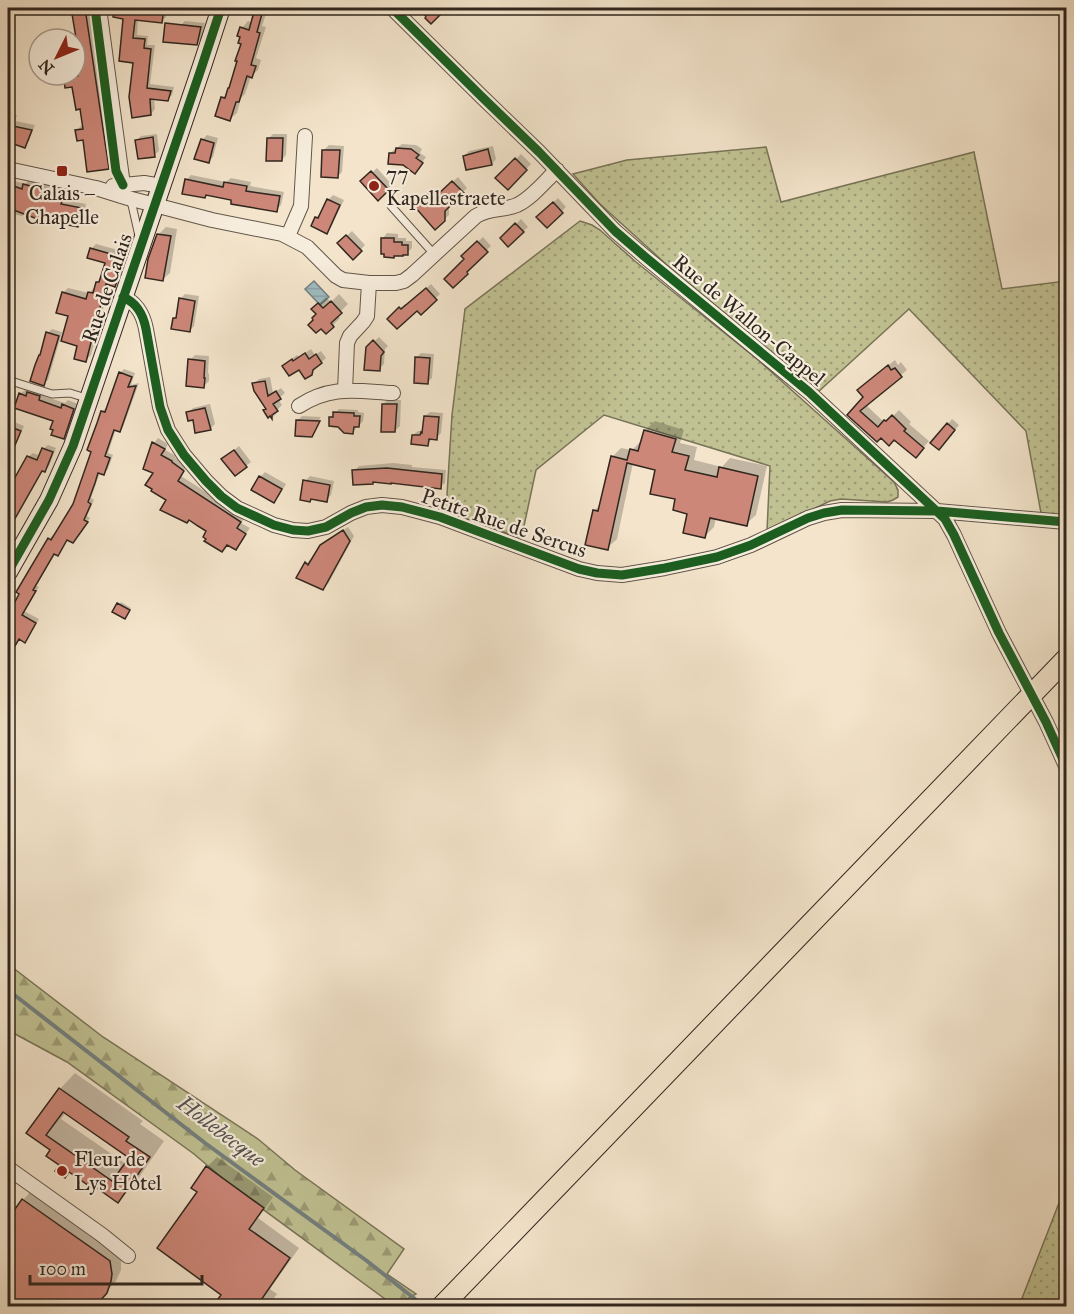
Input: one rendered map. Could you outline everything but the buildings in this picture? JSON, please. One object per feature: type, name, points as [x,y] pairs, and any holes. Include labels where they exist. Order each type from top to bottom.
[{"type":"main road","points":[[442,1306],[1066,659]]},
{"type":"street","points":[[99,8],[124,193]]},
{"type":"street","name":"Rue de Calais","points":[[8,572],[55,489],[73,446],[221,8]]},
{"type":"street","name":"Rue de Wallon-Cappel","points":[[392,8],[630,244],[809,392],[937,511],[952,529],[986,607],[1032,696],[1061,738],[1066,766]]},
{"type":"street","points":[[288,236],[301,206],[305,136]]},
{"type":"street","points":[[8,169],[124,193],[154,205],[212,220],[275,232],[288,236],[307,247],[339,278],[396,283],[412,275],[476,216],[519,204],[557,170]]},
{"type":"street","points":[[124,193],[144,183],[161,186]]},
{"type":"street","points":[[345,391],[347,343],[365,319],[369,282]]},
{"type":"street","name":"Petite Rue de Sercus","points":[[123,297],[133,302],[143,317],[162,416],[177,446],[206,481],[230,503],[256,518],[284,528],[315,531],[366,507],[382,505],[402,507],[440,517],[579,569],[622,575],[735,552],[799,521],[824,513],[852,509],[937,511],[1066,522]]},
{"type":"street","points":[[299,406],[320,395],[345,391],[393,393]]},
{"type":"street","points":[[8,1168],[128,1256]]},
{"type":"lane","points":[[124,193],[132,205],[141,245]]},
{"type":"lane","points":[[391,206],[434,254]]},
{"type":"lane","points":[[8,380],[48,394],[70,393],[90,399]]},
{"type":"green space","points":[[766,147],[781,202],[974,152],[1002,289],[1066,281],[1066,516],[1041,513],[1026,431],[909,309],[818,392],[667,265],[600,204],[573,174],[627,160]]},
{"type":"green space","points":[[580,221],[600,230],[636,262],[757,359],[894,482],[898,490],[898,497],[887,502],[841,499],[830,501],[767,531],[770,466],[604,415],[536,470],[521,540],[493,527],[444,512],[452,415],[465,309]]},
{"type":"green space","points":[[8,964],[103,1037],[258,1139],[295,1170],[404,1249],[387,1274],[416,1294],[399,1306],[393,1306],[234,1188],[194,1154],[67,1062],[8,1028]]},
{"type":"green space","points":[[1066,1185],[1066,1306],[1019,1306]]},
{"type":"water","points":[[314,281],[329,297],[320,305],[305,289]]},
{"type":"waterway","name":"Hollebecque","points":[[8,990],[205,1143],[367,1261],[415,1299]]},
{"type":"cycle path","points":[[95,8],[116,171],[123,185]]},
{"type":"cycle path","points":[[8,572],[49,500],[73,446],[221,8]]},
{"type":"cycle path","points":[[392,8],[539,152],[615,231],[809,392],[945,519],[1066,766]]},
{"type":"cycle path","points":[[123,297],[136,306],[143,319],[160,407],[168,430],[184,455],[206,481],[237,508],[274,525],[293,530],[308,531],[326,527],[366,507],[382,505],[402,507],[440,517],[579,569],[622,575],[717,557],[751,545],[808,518],[842,510],[937,511],[1066,522]]},
{"type":"place","name":"Calais – Chapelle","points":[[62,171]]},
{"type":"place","name":"77 Kapellestraete","points":[[374,186]]},
{"type":"place","name":"Fleur de Lys Hôtel","points":[[62,1171]]}]
